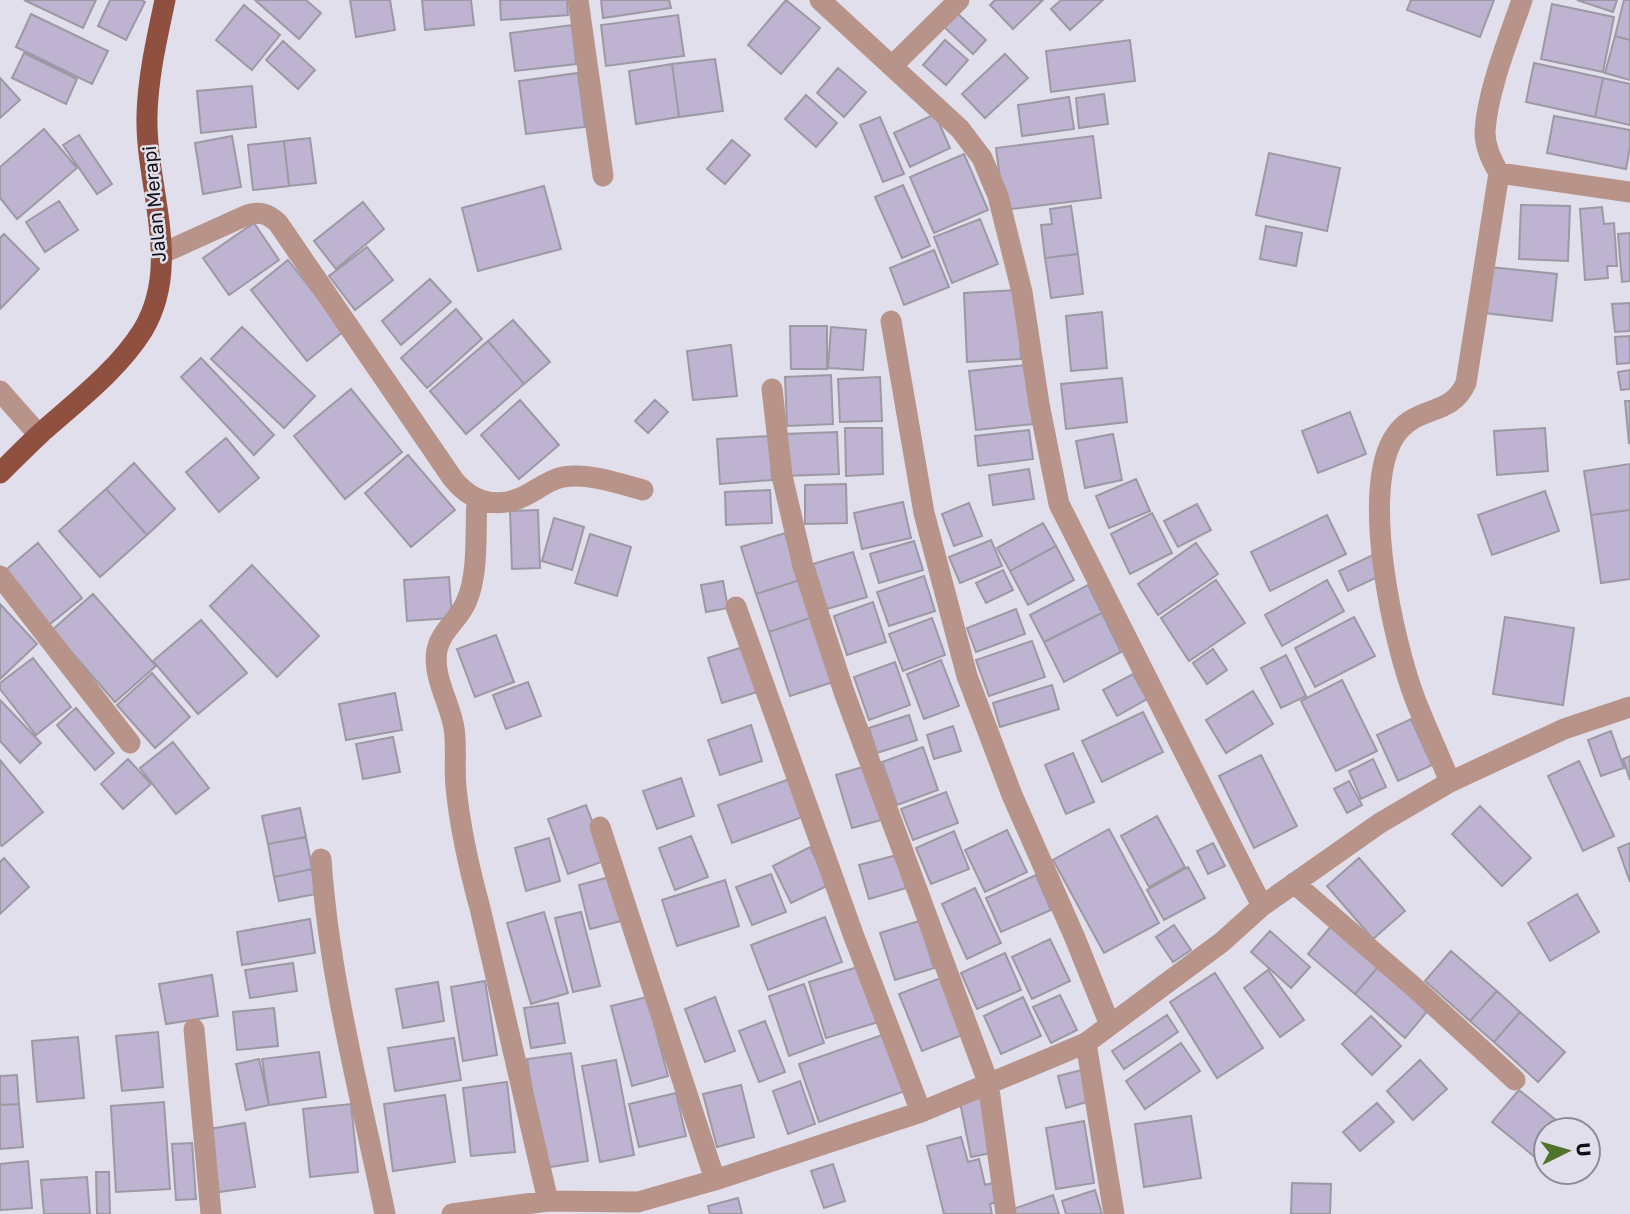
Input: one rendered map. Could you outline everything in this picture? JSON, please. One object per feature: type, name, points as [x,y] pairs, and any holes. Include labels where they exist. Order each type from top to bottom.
[{"type":"main road","name":"Jalan Merapi","points":[[0,473],[89,391],[123,355],[143,329],[158,293],[163,253],[152,182],[147,117],[153,54],[166,0]]},
{"type":"street","points":[[578,0],[603,176]]},
{"type":"street","points":[[820,0],[960,129],[982,158],[998,196],[1022,292],[1039,404],[1059,504],[1262,906]]},
{"type":"street","points":[[893,65],[959,0]]},
{"type":"street","points":[[1450,782],[1414,697],[1396,633],[1379,515],[1381,482],[1384,460],[1402,426],[1419,414],[1452,403],[1466,383],[1499,173],[1489,155],[1485,132],[1492,93],[1522,0]]},
{"type":"street","points":[[1499,173],[1630,192]]},
{"type":"street","points":[[163,253],[247,215],[270,215],[453,479],[463,492],[477,499],[507,501],[520,498],[553,480],[580,476],[596,477],[643,490]]},
{"type":"street","points":[[891,321],[924,513],[967,676],[1012,795],[1110,1025]]},
{"type":"street","points":[[772,389],[782,476],[803,566],[844,692],[988,1082],[1006,1214]]},
{"type":"street","points":[[0,391],[39,435]]},
{"type":"street","points":[[477,499],[474,557],[467,600],[458,617],[441,637],[436,662],[453,727],[456,784],[467,863],[480,908],[548,1201]]},
{"type":"street","points":[[0,576],[130,743]]},
{"type":"street","points":[[736,607],[920,1112]]},
{"type":"street","points":[[452,1214],[496,1212],[548,1201],[640,1208],[715,1180],[920,1112],[1086,1043],[1222,942],[1262,906],[1380,823],[1450,782],[1564,729],[1630,707]]},
{"type":"street","points":[[600,827],[715,1180]]},
{"type":"street","points":[[321,859],[324,906],[333,965],[386,1214]]},
{"type":"street","points":[[1294,883],[1415,988],[1515,1080]]},
{"type":"street","points":[[194,1030],[211,1214]]},
{"type":"street","points":[[1086,1043],[1114,1214]]},
{"type":"building","points":[[24,0],[96,0],[83,28]]},
{"type":"building","points":[[110,0],[145,2],[126,40],[98,26]]},
{"type":"building","points":[[255,0],[306,0],[321,13],[299,39]]},
{"type":"building","points":[[350,0],[390,0],[395,30],[356,37]]},
{"type":"building","points":[[422,0],[471,0],[474,25],[425,30]]},
{"type":"building","points":[[500,0],[567,0],[568,15],[501,20]]},
{"type":"building","points":[[601,0],[669,0],[671,8],[603,18]]},
{"type":"building","points":[[786,0],[820,28],[781,74],[748,45]]},
{"type":"building","points":[[995,0],[1043,0],[1013,29],[990,5]]},
{"type":"building","points":[[1061,0],[1103,0],[1070,30],[1051,9]]},
{"type":"building","points":[[1411,0],[1494,0],[1480,37],[1407,10]]},
{"type":"building","points":[[1577,0],[1617,0],[1613,12]]},
{"type":"building","points":[[1624,0],[1630,0],[1630,40],[1615,36]]},
{"type":"building","points":[[1552,4],[1614,17],[1603,72],[1541,59]]},
{"type":"building","points":[[244,5],[280,35],[252,70],[216,40]]},
{"type":"building","points":[[955,11],[986,40],[973,54],[942,25]]},
{"type":"building","points":[[31,14],[108,51],[92,84],[16,47]]},
{"type":"building","points":[[678,15],[684,56],[606,66],[601,25]]},
{"type":"building","points":[[572,25],[576,64],[515,71],[510,33]]},
{"type":"building","points":[[1615,36],[1630,40],[1630,80],[1605,73]]},
{"type":"building","points":[[945,40],[968,60],[946,85],[923,65]]},
{"type":"building","points":[[1130,40],[1135,81],[1051,92],[1046,51]]},
{"type":"building","points":[[283,41],[315,70],[298,89],[266,60]]},
{"type":"building","points":[[24,53],[77,79],[66,104],[12,78]]},
{"type":"building","points":[[1005,54],[1028,78],[985,118],[962,94]]},
{"type":"building","points":[[715,59],[723,111],[679,117],[672,64]]},
{"type":"building","points":[[1534,63],[1603,78],[1595,117],[1526,102]]},
{"type":"building","points":[[672,64],[679,117],[636,124],[629,71]]},
{"type":"building","points":[[838,68],[866,92],[844,117],[817,93]]},
{"type":"building","points":[[578,73],[585,127],[526,134],[519,81]]},
{"type":"building","points":[[0,78],[20,100],[0,118]]},
{"type":"building","points":[[1603,78],[1630,84],[1630,125],[1595,117]]},
{"type":"building","points":[[252,86],[256,127],[201,133],[197,91]]},
{"type":"building","points":[[1104,94],[1108,124],[1079,128],[1076,98]]},
{"type":"building","points":[[806,95],[837,123],[816,147],[785,119]]},
{"type":"building","points":[[1069,97],[1074,129],[1022,136],[1018,105]]},
{"type":"building","points":[[935,114],[950,148],[910,167],[894,133]]},
{"type":"building","points":[[1554,116],[1630,130],[1626,169],[1547,153]]},
{"type":"building","points":[[880,117],[904,174],[883,182],[860,125]]},
{"type":"building","points":[[44,129],[77,168],[17,219],[0,198],[0,167]]},
{"type":"building","points":[[79,135],[112,184],[97,194],[63,145]]},
{"type":"building","points":[[232,136],[241,187],[203,194],[195,143]]},
{"type":"building","points":[[1093,136],[1101,198],[1004,210],[996,148]]},
{"type":"building","points":[[310,138],[316,183],[289,186],[284,141]]},
{"type":"building","points":[[732,140],[750,155],[725,184],[707,169]]},
{"type":"building","points":[[284,141],[289,186],[253,190],[248,145]]},
{"type":"building","points":[[1269,153],[1340,168],[1327,231],[1256,215]]},
{"type":"building","points":[[964,154],[988,210],[934,233],[910,177]]},
{"type":"building","points":[[903,185],[930,246],[902,258],[875,197]]},
{"type":"building","points":[[544,186],[561,249],[478,271],[462,208]]},
{"type":"building","points":[[59,201],[78,230],[45,252],[26,222]]},
{"type":"building","points":[[363,202],[384,229],[336,269],[314,241]]},
{"type":"building","points":[[1521,205],[1570,206],[1568,261],[1519,259]]},
{"type":"building","points":[[1071,206],[1078,254],[1045,258],[1041,225],[1052,224],[1050,209]]},
{"type":"building","points":[[1602,207],[1604,224],[1614,223],[1617,266],[1607,266],[1608,278],[1585,280],[1580,209]]},
{"type":"building","points":[[980,219],[998,264],[952,283],[934,237]]},
{"type":"building","points":[[254,223],[279,260],[229,295],[203,258]]},
{"type":"building","points":[[1266,226],[1302,233],[1296,266],[1260,259]]},
{"type":"building","points":[[1630,233],[1630,281],[1622,282],[1618,234]]},
{"type":"building","points":[[4,234],[39,269],[0,309],[0,238]]},
{"type":"building","points":[[367,247],[393,280],[355,310],[329,276]]},
{"type":"building","points":[[934,250],[949,287],[904,305],[890,268]]},
{"type":"building","points":[[1078,254],[1083,294],[1051,298],[1045,258]]},
{"type":"building","points":[[288,260],[344,331],[307,361],[251,290]]},
{"type":"building","points":[[1490,267],[1557,274],[1552,321],[1485,313]]},
{"type":"building","points":[[430,279],[451,302],[401,345],[382,321]]},
{"type":"building","points":[[1017,290],[1021,359],[967,362],[964,293]]},
{"type":"building","points":[[1630,303],[1630,331],[1615,332],[1612,304]]},
{"type":"building","points":[[456,309],[482,339],[427,388],[401,358]]},
{"type":"building","points":[[1102,312],[1107,368],[1071,371],[1066,316]]},
{"type":"building","points":[[513,320],[550,362],[524,384],[488,341]]},
{"type":"building","points":[[790,326],[827,326],[827,369],[791,369]]},
{"type":"building","points":[[242,327],[315,396],[284,428],[211,359]]},
{"type":"building","points":[[831,327],[866,330],[863,370],[828,368]]},
{"type":"building","points":[[1630,336],[1630,363],[1617,364],[1615,337]]},
{"type":"building","points":[[488,341],[524,384],[466,434],[430,391]]},
{"type":"building","points":[[731,345],[737,396],[693,400],[687,351]]},
{"type":"building","points":[[201,358],[274,435],[254,455],[181,377]]},
{"type":"building","points":[[1026,365],[1033,424],[976,430],[969,371]]},
{"type":"building","points":[[1630,370],[1630,389],[1621,390],[1618,372]]},
{"type":"building","points":[[831,375],[833,424],[787,426],[785,377]]},
{"type":"building","points":[[880,377],[882,421],[840,422],[838,379]]},
{"type":"building","points":[[1122,378],[1127,422],[1066,429],[1061,384]]},
{"type":"building","points":[[351,389],[402,452],[345,499],[294,436]]},
{"type":"building","points":[[520,400],[559,445],[519,479],[481,435]]},
{"type":"building","points":[[655,400],[668,412],[648,433],[635,421]]},
{"type":"building","points":[[1625,401],[1630,401],[1629,443]]},
{"type":"building","points":[[1350,412],[1366,454],[1318,473],[1302,431]]},
{"type":"building","points":[[845,428],[882,428],[883,474],[846,476]]},
{"type":"building","points":[[1545,428],[1548,471],[1497,475],[1494,431]]},
{"type":"building","points":[[1029,430],[1033,459],[978,466],[975,436]]},
{"type":"building","points":[[837,432],[839,474],[784,476],[783,434]]},
{"type":"building","points":[[1113,434],[1122,480],[1085,488],[1076,441]]},
{"type":"building","points":[[770,436],[772,480],[720,484],[717,439]]},
{"type":"building","points":[[226,438],[259,478],[219,512],[186,472]]},
{"type":"building","points":[[408,455],[455,510],[411,547],[365,493]]},
{"type":"building","points":[[134,463],[175,509],[147,535],[106,489]]},
{"type":"building","points":[[1630,464],[1630,510],[1591,515],[1584,471]]},
{"type":"building","points":[[1029,469],[1034,499],[993,505],[989,475]]},
{"type":"building","points":[[1136,479],[1150,511],[1109,528],[1096,496]]},
{"type":"building","points":[[846,484],[847,523],[805,524],[805,485]]},
{"type":"building","points":[[106,489],[147,535],[100,577],[59,531]]},
{"type":"building","points":[[770,490],[772,523],[726,525],[725,492]]},
{"type":"building","points":[[1545,491],[1559,531],[1492,555],[1478,515]]},
{"type":"building","points":[[903,502],[911,538],[862,549],[854,513]]},
{"type":"building","points":[[969,503],[982,536],[954,546],[942,514]]},
{"type":"building","points":[[1197,504],[1211,530],[1178,547],[1164,521]]},
{"type":"building","points":[[538,510],[540,568],[512,569],[510,511]]},
{"type":"building","points":[[1630,510],[1630,579],[1601,583],[1591,515]]},
{"type":"building","points":[[1152,513],[1172,553],[1130,574],[1111,534]]},
{"type":"building","points":[[1327,515],[1346,554],[1270,591],[1251,552]]},
{"type":"building","points":[[554,518],[584,527],[572,570],[542,561]]},
{"type":"building","points":[[1043,523],[1056,546],[1010,571],[997,548]]},
{"type":"building","points":[[785,533],[800,580],[756,594],[741,547]]},
{"type":"building","points":[[590,534],[631,547],[617,596],[575,583]]},
{"type":"building","points":[[991,540],[1002,566],[960,583],[949,557]]},
{"type":"building","points":[[914,541],[923,570],[879,583],[870,554]]},
{"type":"building","points":[[38,543],[82,598],[45,628],[1,574]]},
{"type":"building","points":[[1196,543],[1218,574],[1158,615],[1138,584]]},
{"type":"building","points":[[1056,546],[1074,580],[1028,605],[1010,571]]},
{"type":"building","points":[[853,552],[867,597],[827,609],[813,564]]},
{"type":"building","points":[[1375,554],[1384,574],[1348,591],[1339,571]]},
{"type":"building","points":[[252,565],[319,636],[277,677],[210,606]]},
{"type":"building","points":[[1003,570],[1013,590],[986,603],[976,583]]},
{"type":"building","points":[[924,576],[935,611],[889,626],[877,592]]},
{"type":"building","points":[[449,577],[452,618],[407,621],[404,580]]},
{"type":"building","points":[[800,580],[813,617],[769,632],[756,594]]},
{"type":"building","points":[[1216,580],[1245,623],[1189,661],[1161,618]]},
{"type":"building","points":[[1327,580],[1344,611],[1282,646],[1265,615]]},
{"type":"building","points":[[723,581],[728,608],[706,612],[701,585]]},
{"type":"building","points":[[1088,585],[1102,613],[1044,642],[1030,615]]},
{"type":"building","points":[[93,594],[156,666],[115,702],[52,630]]},
{"type":"building","points":[[873,602],[886,642],[847,655],[834,616]]},
{"type":"building","points":[[0,604],[37,644],[0,679]]},
{"type":"building","points":[[1016,609],[1025,634],[976,652],[967,628]]},
{"type":"building","points":[[1102,613],[1121,652],[1064,682],[1044,642]]},
{"type":"building","points":[[813,617],[833,682],[790,696],[769,632]]},
{"type":"building","points":[[1354,617],[1375,656],[1315,687],[1295,648]]},
{"type":"building","points":[[1505,617],[1574,628],[1563,705],[1493,694]]},
{"type":"building","points":[[932,618],[945,655],[903,671],[889,634]]},
{"type":"building","points":[[201,620],[247,673],[198,714],[153,661]]},
{"type":"building","points":[[496,635],[514,682],[475,697],[457,649]]},
{"type":"building","points":[[1032,641],[1045,677],[989,696],[976,660]]},
{"type":"building","points":[[743,647],[757,692],[722,703],[708,658]]},
{"type":"building","points":[[1213,649],[1227,670],[1207,684],[1193,663]]},
{"type":"building","points":[[1286,655],[1306,696],[1281,708],[1261,668]]},
{"type":"building","points":[[33,658],[71,707],[36,735],[0,689],[0,683]]},
{"type":"building","points":[[941,660],[959,706],[924,719],[907,674]]},
{"type":"building","points":[[895,662],[910,705],[869,720],[854,677]]},
{"type":"building","points":[[152,673],[190,717],[155,748],[117,705]]},
{"type":"building","points":[[1133,674],[1147,699],[1117,716],[1103,690]]},
{"type":"building","points":[[1342,680],[1377,751],[1336,771],[1301,701]]},
{"type":"building","points":[[528,682],[541,716],[506,729],[493,695]]},
{"type":"building","points":[[1052,685],[1059,709],[1000,727],[993,703]]},
{"type":"building","points":[[1253,691],[1273,724],[1226,753],[1206,720]]},
{"type":"building","points":[[395,693],[402,730],[346,740],[339,704]]},
{"type":"building","points":[[0,700],[41,743],[20,763],[0,741]]},
{"type":"building","points":[[76,708],[114,753],[95,770],[57,725]]},
{"type":"building","points":[[1143,712],[1163,752],[1102,782],[1082,741]]},
{"type":"building","points":[[909,715],[917,740],[877,753],[869,728]]},
{"type":"building","points":[[1411,719],[1432,765],[1398,781],[1377,735]]},
{"type":"building","points":[[751,725],[762,761],[720,775],[708,740]]},
{"type":"building","points":[[953,726],[961,751],[934,759],[927,735]]},
{"type":"building","points":[[1611,731],[1624,768],[1601,776],[1588,740]]},
{"type":"building","points":[[393,737],[400,772],[363,779],[356,744]]},
{"type":"building","points":[[173,742],[209,788],[176,814],[140,768]]},
{"type":"building","points":[[923,747],[938,790],[897,805],[882,762]]},
{"type":"building","points":[[1073,753],[1094,802],[1066,814],[1045,765]]},
{"type":"building","points":[[1261,755],[1297,826],[1254,848],[1219,776]]},
{"type":"building","points":[[1630,756],[1630,780],[1623,759]]},
{"type":"building","points":[[128,759],[151,784],[123,809],[101,784]]},
{"type":"building","points":[[1373,759],[1386,787],[1361,799],[1349,771]]},
{"type":"building","points":[[0,760],[43,812],[2,846],[0,844]]},
{"type":"building","points":[[1579,761],[1614,836],[1583,851],[1548,776]]},
{"type":"building","points":[[866,766],[881,820],[852,828],[836,775]]},
{"type":"building","points":[[681,778],[694,816],[657,829],[643,791]]},
{"type":"building","points":[[792,778],[805,816],[732,843],[718,805]]},
{"type":"building","points":[[1349,781],[1362,805],[1347,813],[1334,789]]},
{"type":"building","points":[[946,792],[958,823],[913,840],[901,809]]},
{"type":"building","points":[[586,805],[607,860],[568,874],[548,819]]},
{"type":"building","points":[[1480,806],[1531,858],[1502,886],[1452,834]]},
{"type":"building","points":[[300,808],[306,837],[268,844],[262,816]]},
{"type":"building","points":[[1157,816],[1185,867],[1149,887],[1121,836]]},
{"type":"building","points":[[1109,829],[1159,923],[1104,953],[1053,860]]},
{"type":"building","points":[[1007,830],[1027,872],[985,892],[965,850]]},
{"type":"building","points":[[954,831],[969,869],[931,884],[916,848]]},
{"type":"building","points":[[691,836],[708,877],[675,890],[659,848]]},
{"type":"building","points":[[306,837],[312,869],[274,877],[268,844]]},
{"type":"building","points":[[549,838],[560,881],[526,891],[515,848]]},
{"type":"building","points":[[1213,843],[1225,866],[1208,874],[1197,851]]},
{"type":"building","points":[[1630,843],[1630,882],[1618,848]]},
{"type":"building","points":[[810,847],[829,885],[791,903],[773,866]]},
{"type":"building","points":[[897,855],[906,888],[869,899],[859,865]]},
{"type":"building","points":[[4,858],[29,887],[0,914],[0,862]]},
{"type":"building","points":[[1359,858],[1405,911],[1373,939],[1327,886]]},
{"type":"building","points":[[1188,867],[1205,898],[1164,920],[1147,890]]},
{"type":"building","points":[[312,869],[316,894],[279,901],[274,877]]},
{"type":"building","points":[[771,874],[786,912],[752,925],[736,887]]},
{"type":"building","points":[[1036,875],[1051,910],[1001,932],[986,898]]},
{"type":"building","points":[[610,877],[621,921],[590,929],[579,885]]},
{"type":"building","points":[[725,880],[739,926],[677,946],[662,900]]},
{"type":"building","points":[[975,888],[1001,943],[967,959],[942,904]]},
{"type":"building","points":[[1577,894],[1599,932],[1550,961],[1528,923]]},
{"type":"building","points":[[544,912],[568,993],[531,1004],[507,923]]},
{"type":"building","points":[[581,912],[600,986],[573,992],[555,918]]},
{"type":"building","points":[[825,917],[842,962],[768,990],[751,945]]},
{"type":"building","points":[[310,919],[315,953],[242,965],[237,932]]},
{"type":"building","points":[[919,921],[934,968],[895,980],[880,933]]},
{"type":"building","points":[[1174,925],[1191,950],[1173,962],[1156,937]]},
{"type":"building","points":[[1332,925],[1379,966],[1355,994],[1308,954]]},
{"type":"building","points":[[1270,931],[1310,967],[1291,988],[1251,952]]},
{"type":"building","points":[[1050,939],[1070,981],[1032,999],[1012,957]]},
{"type":"building","points":[[1451,951],[1497,991],[1470,1021],[1425,981]]},
{"type":"building","points":[[1005,953],[1021,990],[977,1009],[961,973]]},
{"type":"building","points":[[293,963],[297,991],[250,998],[245,970]]},
{"type":"building","points":[[861,966],[878,1022],[826,1038],[809,982]]},
{"type":"building","points":[[1379,966],[1430,1008],[1405,1038],[1355,994]]},
{"type":"building","points":[[1268,970],[1304,1020],[1280,1037],[1244,988]]},
{"type":"building","points":[[1215,973],[1263,1048],[1217,1078],[1170,1002]]},
{"type":"building","points":[[212,975],[218,1016],[166,1024],[159,984]]},
{"type":"building","points":[[943,977],[965,1034],[922,1051],[899,994]]},
{"type":"building","points":[[485,981],[497,1055],[463,1061],[451,987]]},
{"type":"building","points":[[438,982],[444,1021],[403,1028],[396,989]]},
{"type":"building","points":[[804,984],[824,1043],[789,1056],[769,996]]},
{"type":"building","points":[[1497,991],[1520,1012],[1494,1042],[1470,1021]]},
{"type":"building","points":[[1060,995],[1077,1030],[1051,1043],[1033,1007]]},
{"type":"building","points":[[647,997],[668,1076],[632,1086],[611,1006]]},
{"type":"building","points":[[715,997],[735,1051],[705,1062],[685,1009]]},
{"type":"building","points":[[1023,997],[1041,1036],[1001,1054],[984,1016]]},
{"type":"building","points":[[558,1003],[565,1043],[531,1048],[524,1008]]},
{"type":"building","points":[[274,1008],[278,1046],[237,1050],[233,1012]]},
{"type":"building","points":[[1520,1012],[1565,1052],[1538,1082],[1494,1042]]},
{"type":"building","points":[[1167,1015],[1178,1032],[1124,1069],[1112,1051]]},
{"type":"building","points":[[1371,1016],[1401,1046],[1372,1075],[1342,1044]]},
{"type":"building","points":[[765,1021],[785,1072],[759,1082],[739,1031]]},
{"type":"building","points":[[158,1032],[163,1087],[122,1091],[116,1036]]},
{"type":"building","points":[[885,1034],[905,1091],[819,1122],[799,1064]]},
{"type":"building","points":[[78,1037],[84,1098],[37,1102],[32,1041]]},
{"type":"building","points":[[454,1038],[461,1080],[395,1091],[388,1048]]},
{"type":"building","points":[[1181,1043],[1200,1071],[1145,1109],[1126,1081]]},
{"type":"building","points":[[319,1052],[326,1097],[269,1105],[262,1059]]},
{"type":"building","points":[[571,1053],[588,1161],[544,1168],[527,1059]]},
{"type":"building","points":[[259,1059],[269,1105],[246,1110],[236,1064]]},
{"type":"building","points":[[616,1060],[634,1155],[600,1162],[582,1066]]},
{"type":"building","points":[[1420,1060],[1447,1089],[1413,1120],[1387,1091]]},
{"type":"building","points":[[1082,1070],[1090,1101],[1066,1108],[1058,1076]]},
{"type":"building","points":[[17,1075],[19,1104],[0,1105],[0,1076]]},
{"type":"building","points":[[800,1081],[815,1124],[788,1134],[773,1091]]},
{"type":"building","points":[[507,1082],[515,1152],[471,1156],[463,1088]]},
{"type":"building","points":[[741,1085],[754,1137],[717,1147],[703,1094]]},
{"type":"building","points":[[1519,1090],[1551,1116],[1532,1116],[1532,1155],[1492,1122]]},
{"type":"building","points":[[676,1093],[686,1136],[639,1147],[629,1104]]},
{"type":"building","points":[[445,1095],[455,1162],[393,1171],[384,1104]]},
{"type":"building","points":[[985,1097],[996,1152],[971,1157],[960,1102]]},
{"type":"building","points":[[164,1102],[170,1189],[116,1192],[111,1106]]},
{"type":"building","points":[[1377,1103],[1394,1122],[1360,1151],[1343,1132]]},
{"type":"building","points":[[19,1104],[23,1147],[0,1149],[0,1105]]},
{"type":"building","points":[[351,1104],[358,1172],[310,1177],[303,1109]]},
{"type":"building","points":[[1191,1116],[1201,1178],[1144,1187],[1135,1124]]},
{"type":"building","points":[[1084,1121],[1094,1183],[1056,1189],[1046,1128]]},
{"type":"building","points":[[245,1123],[255,1187],[219,1192],[209,1129]]},
{"type":"building","points":[[961,1137],[968,1162],[979,1159],[985,1185],[996,1182],[1001,1201],[990,1204],[992,1214],[944,1214],[927,1146]]},
{"type":"building","points":[[192,1143],[196,1199],[176,1200],[172,1144]]},
{"type":"building","points":[[28,1161],[32,1208],[0,1210],[0,1164]]},
{"type":"building","points":[[833,1164],[845,1201],[824,1208],[811,1171]]},
{"type":"building","points":[[96,1172],[109,1172],[110,1214],[97,1214]]},
{"type":"building","points":[[87,1177],[90,1214],[44,1214],[41,1180]]},
{"type":"building","points":[[1292,1183],[1331,1184],[1330,1214],[1291,1214]]},
{"type":"building","points":[[1095,1190],[1102,1214],[1066,1214],[1062,1201]]},
{"type":"building","points":[[1053,1195],[1059,1214],[1015,1214],[1013,1209]]},
{"type":"building","points":[[738,1198],[742,1214],[710,1214],[708,1206]]}]
